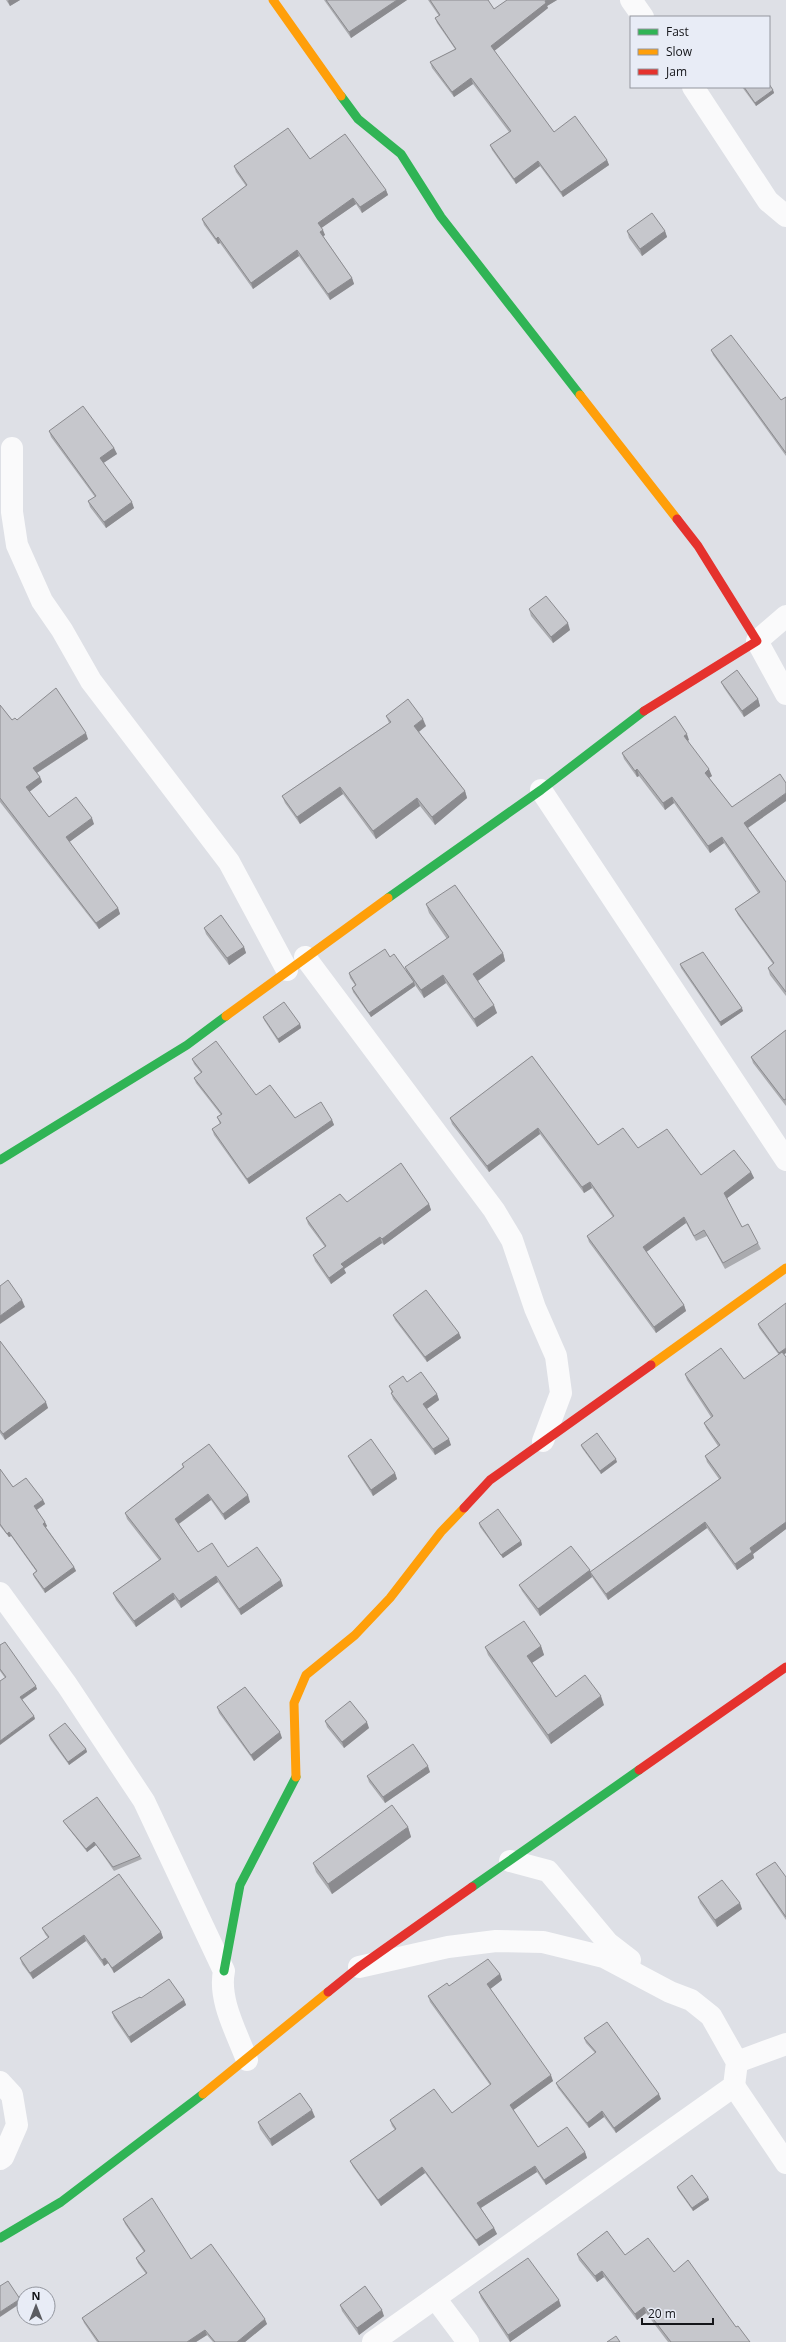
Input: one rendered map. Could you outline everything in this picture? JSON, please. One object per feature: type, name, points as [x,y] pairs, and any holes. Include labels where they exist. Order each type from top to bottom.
[{"type":"street","points":[[273,0],[358,119],[401,154],[441,217],[698,546],[757,641],[786,694]]},
{"type":"street","points":[[631,0],[642,16]]},
{"type":"street","points":[[693,88],[768,201],[786,216]]},
{"type":"street","points":[[12,448],[12,512],[17,545],[42,601],[62,630],[91,681],[229,862],[287,970]]},
{"type":"street","points":[[0,1160],[186,1045],[305,957],[541,790],[633,718],[757,641],[786,616]]},
{"type":"street","points":[[541,790],[786,1160]]},
{"type":"street","points":[[305,957],[494,1210],[512,1240],[535,1308],[556,1356],[561,1393],[543,1442]]},
{"type":"street","points":[[247,2060],[226,2003],[222,1983],[240,1885],[296,1777],[294,1703],[306,1675],[355,1635],[390,1598],[440,1532],[490,1480],[786,1268]]},
{"type":"street","points":[[0,1593],[67,1685],[144,1801],[224,1971]]},
{"type":"street","points":[[0,2238],[60,2202],[247,2060],[359,1967],[786,1667]]},
{"type":"street","points":[[510,1861],[548,1871],[608,1943],[670,1992]]},
{"type":"street","points":[[359,1967],[456,1946],[496,1941],[543,1942],[604,1957],[670,1992],[691,2000],[711,2016],[737,2062],[734,2086],[786,2163]]},
{"type":"street","points":[[737,2062],[786,2044]]},
{"type":"street","points":[[0,2082],[12,2095],[17,2125],[3,2157],[0,2159]]},
{"type":"street","points":[[373,2342],[734,2086]]},
{"type":"street","points":[[436,2298],[468,2342]]},
{"type":"building","points":[[326,0],[397,0],[349,32]]},
{"type":"building","points":[[430,0],[488,0],[494,9],[507,0],[547,0],[545,1],[546,3],[491,46],[554,132],[575,116],[607,160],[561,192],[538,161],[514,179],[490,145],[511,131],[471,78],[452,92],[430,62],[456,49],[435,18],[440,15]]},
{"type":"building","points":[[770,86],[773,90],[755,103],[745,88],[770,88]]},
{"type":"building","points":[[288,128],[310,159],[345,134],[386,190],[360,207],[353,198],[318,223],[323,230],[320,232],[352,278],[328,294],[297,250],[251,283],[218,237],[216,239],[202,219],[247,185],[234,166]]},
{"type":"building","points":[[652,213],[665,231],[640,249],[627,231]]},
{"type":"building","points":[[731,335],[781,400],[786,397],[786,453],[711,350]]},
{"type":"building","points":[[83,406],[114,448],[100,458],[132,502],[104,522],[88,501],[96,496],[49,431]]},
{"type":"building","points":[[546,596],[568,623],[551,637],[529,609]]},
{"type":"building","points":[[737,670],[758,699],[742,711],[721,682]]},
{"type":"building","points":[[56,688],[86,733],[33,768],[40,777],[26,787],[49,817],[76,797],[92,818],[66,837],[118,908],[96,923],[0,798],[0,705],[12,720],[15,718],[17,720]]},
{"type":"building","points":[[408,699],[423,719],[414,726],[465,791],[432,817],[417,798],[373,831],[340,787],[297,817],[282,796],[391,722],[386,716]]},
{"type":"building","points":[[675,716],[687,734],[684,736],[709,769],[705,773],[732,807],[780,774],[786,783],[786,793],[744,823],[786,882],[786,992],[768,968],[774,963],[735,909],[760,892],[722,837],[708,846],[672,797],[663,803],[637,769],[635,771],[622,753]]},
{"type":"building","points":[[455,885],[503,953],[473,974],[494,1005],[474,1019],[443,975],[421,990],[405,967],[449,937],[426,904]]},
{"type":"building","points":[[221,915],[244,947],[227,958],[204,928]]},
{"type":"building","points":[[385,949],[390,957],[394,954],[414,982],[369,1013],[352,988],[356,985],[349,973]]},
{"type":"building","points":[[703,952],[742,1008],[720,1022],[680,964]]},
{"type":"building","points":[[284,1002],[300,1024],[278,1039],[263,1017]]},
{"type":"building","points":[[786,1030],[786,1099],[784,1100],[751,1057]]},
{"type":"building","points":[[216,1041],[256,1095],[270,1085],[295,1118],[321,1102],[332,1120],[247,1179],[212,1129],[221,1123],[217,1117],[222,1114],[194,1078],[202,1072],[192,1059]]},
{"type":"building","points":[[532,1056],[598,1145],[623,1128],[638,1148],[667,1129],[701,1175],[734,1150],[751,1172],[724,1193],[742,1227],[748,1224],[758,1243],[723,1263],[704,1230],[694,1236],[684,1217],[643,1247],[684,1305],[654,1327],[587,1236],[614,1216],[590,1182],[582,1187],[538,1128],[487,1166],[450,1118]]},
{"type":"building","points":[[401,1163],[429,1204],[382,1239],[380,1237],[341,1264],[344,1267],[329,1278],[313,1255],[326,1246],[306,1218],[340,1194],[347,1202]]},
{"type":"building","points":[[8,1280],[22,1300],[0,1316],[0,1286]]},
{"type":"building","points":[[426,1290],[459,1333],[425,1357],[393,1315]]},
{"type":"building","points":[[786,1303],[786,1348],[779,1353],[758,1324]]},
{"type":"building","points":[[0,1341],[46,1402],[3,1434],[0,1430]]},
{"type":"building","points":[[721,1348],[744,1379],[782,1352],[786,1357],[786,1522],[750,1548],[752,1552],[735,1564],[705,1522],[606,1594],[590,1572],[721,1478],[705,1456],[720,1445],[704,1423],[713,1416],[685,1374]]},
{"type":"building","points":[[421,1372],[437,1394],[423,1404],[449,1439],[433,1449],[391,1393],[393,1392],[389,1386],[403,1376],[407,1382]]},
{"type":"building","points":[[597,1433],[616,1459],[600,1471],[581,1445]]},
{"type":"building","points":[[371,1439],[395,1473],[371,1490],[348,1456]]},
{"type":"building","points":[[209,1444],[248,1495],[223,1514],[208,1494],[175,1519],[198,1552],[212,1543],[228,1567],[257,1547],[281,1580],[239,1609],[216,1576],[179,1601],[173,1593],[134,1621],[113,1593],[161,1559],[125,1513],[184,1467],[182,1464]]},
{"type":"building","points":[[0,1469],[13,1487],[26,1478],[43,1500],[34,1506],[45,1522],[43,1524],[74,1567],[44,1589],[33,1574],[37,1571],[9,1532],[7,1534],[0,1524]]},
{"type":"building","points":[[498,1509],[521,1541],[501,1555],[479,1523]]},
{"type":"building","points":[[571,1546],[590,1570],[538,1609],[519,1585]]},
{"type":"building","points":[[524,1621],[541,1646],[527,1656],[556,1697],[585,1675],[601,1696],[548,1735],[485,1647]]},
{"type":"building","points":[[5,1642],[36,1686],[20,1697],[34,1716],[0,1741],[0,1681],[6,1677],[0,1669],[0,1645]]},
{"type":"building","points":[[245,1687],[280,1732],[251,1755],[217,1707]]},
{"type":"building","points":[[350,1701],[367,1722],[342,1742],[325,1721]]},
{"type":"building","points":[[65,1723],[86,1749],[68,1762],[49,1735]]},
{"type":"building","points":[[413,1744],[428,1766],[383,1797],[367,1776]]},
{"type":"building","points":[[97,1797],[140,1856],[113,1867],[94,1842],[86,1849],[63,1821]]},
{"type":"building","points":[[392,1805],[408,1827],[328,1884],[313,1863]]},
{"type":"building","points":[[775,1862],[786,1877],[786,1917],[756,1874]]},
{"type":"building","points":[[119,1874],[161,1932],[112,1968],[105,1958],[102,1960],[84,1935],[30,1973],[20,1958],[49,1937],[42,1928]]},
{"type":"building","points":[[722,1880],[740,1903],[715,1920],[698,1897]]},
{"type":"building","points":[[488,1959],[500,1974],[487,1984],[551,2075],[510,2105],[538,2147],[567,2127],[585,2152],[544,2180],[535,2166],[477,2203],[494,2228],[476,2240],[422,2167],[378,2200],[350,2161],[396,2129],[390,2120],[434,2089],[452,2113],[491,2084],[428,1996],[447,1983],[449,1986]]},
{"type":"building","points":[[169,1979],[184,2000],[129,2037],[112,2012],[140,1997],[141,1998]]},
{"type":"building","points":[[607,2022],[659,2094],[614,2128],[602,2111],[587,2123],[556,2083],[596,2052],[584,2038]]},
{"type":"building","points":[[300,2093],[312,2110],[270,2139],[258,2122]]},
{"type":"building","points":[[692,2175],[708,2197],[692,2208],[677,2187]]},
{"type":"building","points":[[152,2198],[191,2259],[211,2244],[265,2319],[237,2342],[215,2342],[205,2330],[187,2342],[99,2342],[82,2318],[147,2273],[136,2258],[145,2251],[123,2219]]},
{"type":"building","points":[[607,2231],[625,2255],[648,2238],[674,2272],[688,2260],[736,2327],[738,2326],[750,2342],[671,2342],[644,2307],[635,2314],[602,2271],[595,2276],[577,2254]]},
{"type":"building","points":[[528,2258],[559,2300],[508,2335],[479,2292]]},
{"type":"building","points":[[8,2281],[16,2293],[16,2302],[0,2312],[0,2286]]},
{"type":"building","points":[[365,2286],[382,2310],[357,2328],[340,2305]]},
{"type":"building","points":[[616,2336],[620,2342],[607,2342]]},
{"type":"traffic: fast","points":[[341,96],[358,119],[401,154],[441,217],[580,395]]},
{"type":"traffic: fast","points":[[388,898],[541,790],[644,711]]},
{"type":"traffic: fast","points":[[0,1160],[187,1045],[226,1016]]},
{"type":"traffic: fast","points":[[472,1887],[639,1770]]},
{"type":"traffic: fast","points":[[224,1971],[240,1885],[296,1777]]},
{"type":"traffic: fast","points":[[0,2238],[61,2202],[203,2094]]},
{"type":"traffic: slow","points":[[273,0],[341,96]]},
{"type":"traffic: slow","points":[[580,395],[677,519]]},
{"type":"traffic: slow","points":[[226,1016],[388,898]]},
{"type":"traffic: slow","points":[[651,1365],[786,1268]]},
{"type":"traffic: slow","points":[[296,1777],[294,1703],[306,1675],[355,1635],[390,1598],[441,1532],[464,1508]]},
{"type":"traffic: slow","points":[[203,2094],[328,1992]]},
{"type":"traffic: jam","points":[[644,711],[757,641],[698,546],[677,519]]},
{"type":"traffic: jam","points":[[464,1508],[490,1480],[651,1365]]},
{"type":"traffic: jam","points":[[639,1770],[786,1667]]},
{"type":"traffic: jam","points":[[328,1992],[359,1967],[472,1887]]}]
